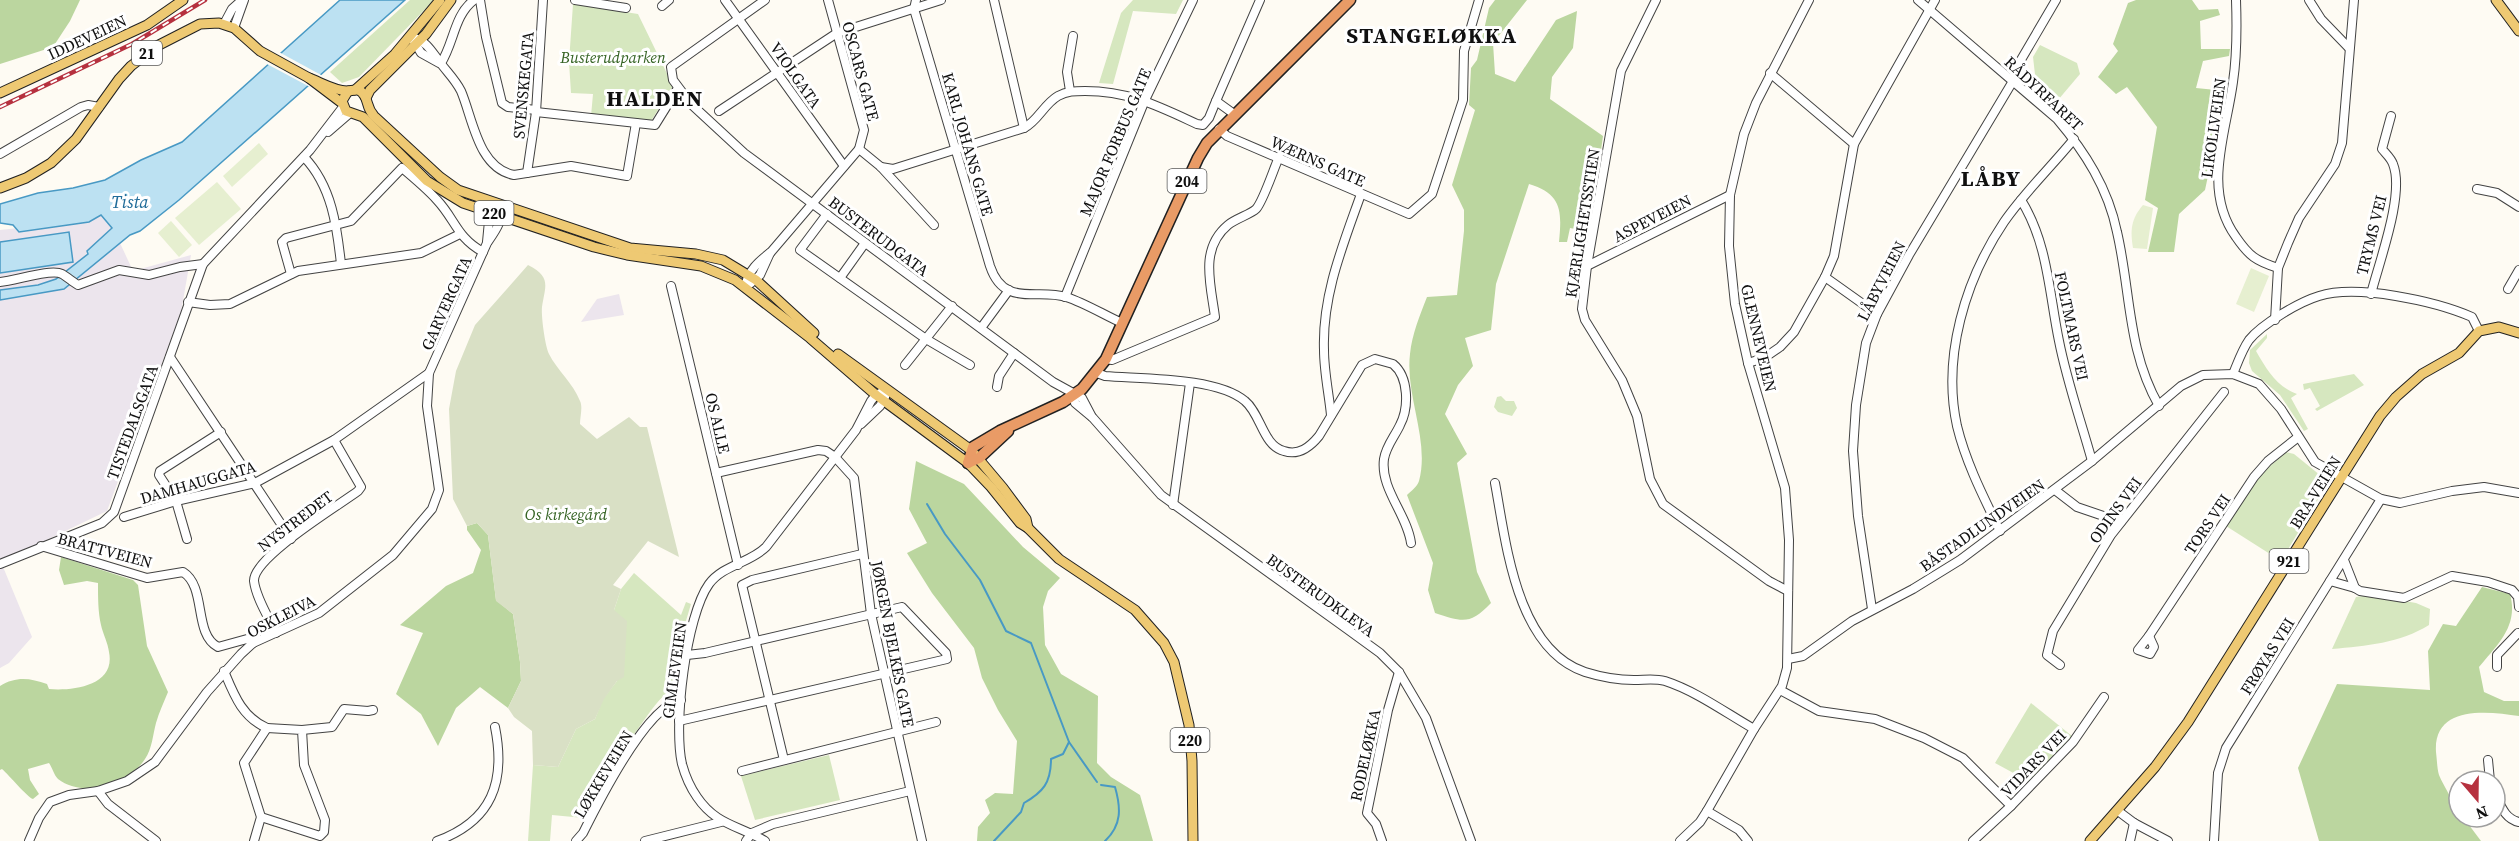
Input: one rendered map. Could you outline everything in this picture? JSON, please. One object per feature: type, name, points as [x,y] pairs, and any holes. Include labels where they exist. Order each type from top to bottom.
[{"type":"highway","name":"204","points":[[975,454],[1000,431],[1074,395],[1097,373],[1106,359],[1198,158],[1219,129],[1350,0]]},
{"type":"highway","points":[[968,463],[975,454]]},
{"type":"main road","name":"IDDEVEIEN","points":[[0,93],[147,25],[183,0]]},
{"type":"main road","points":[[440,0],[416,41],[343,96],[347,109],[362,111],[370,90],[416,41],[451,0]]},
{"type":"main road","points":[[2496,0],[2519,31]]},
{"type":"main road","name":"21","points":[[0,188],[37,172],[60,156],[76,139],[119,79],[150,51],[195,26],[212,23],[234,28],[264,54],[321,84],[351,91]]},
{"type":"main road","name":"21","points":[[321,84],[347,109]]},
{"type":"main road","name":"220","points":[[351,91],[362,93],[374,116],[444,181],[458,190],[630,248],[705,255],[723,260],[752,277],[827,346],[975,454],[1026,519],[1028,528]]},
{"type":"main road","name":"220","points":[[347,109],[363,117],[427,181],[464,203],[605,250],[701,266],[722,273],[745,286],[880,398],[968,463],[991,486],[1020,523],[1059,559],[1136,610],[1164,644],[1174,662],[1189,725],[1193,841]]},
{"type":"main road","points":[[2479,331],[2492,327],[2519,333]]},
{"type":"main road","name":"BRA-VEIEN","points":[[2090,841],[2155,767],[2203,700],[2380,416],[2396,397],[2421,374],[2459,353],[2479,331]]},
{"type":"street","points":[[224,24],[232,9],[243,0]]},
{"type":"street","points":[[234,28],[243,0]]},
{"type":"street","points":[[441,63],[450,46],[460,14],[474,0]]},
{"type":"street","points":[[480,0],[486,37],[502,103],[508,107],[655,125],[678,88],[670,73],[671,67],[765,0]]},
{"type":"street","name":"SVENSKEGATA","points":[[527,173],[536,111],[543,0]]},
{"type":"street","points":[[575,0],[626,8]]},
{"type":"street","points":[[662,6],[669,0]]},
{"type":"street","name":"VIOLGATA","points":[[725,0],[844,166]]},
{"type":"street","name":"OSCARS GATE","points":[[828,0],[864,130],[859,149]]},
{"type":"street","points":[[719,111],[837,33],[915,4],[941,0]]},
{"type":"street","points":[[994,0],[1024,128]]},
{"type":"street","name":"MAJOR FORBUS GATE","points":[[1065,297],[1145,100],[1193,0]]},
{"type":"street","points":[[881,167],[893,169],[1024,128],[1034,121],[1055,98],[1070,91],[1127,94],[1203,125],[1209,118],[1260,0]]},
{"type":"street","name":"WÆRNS GATE","points":[[1219,129],[1227,136],[1409,214],[1432,194],[1463,100],[1464,51],[1479,0]]},
{"type":"street","name":"KJÆRLIGHETSSTIEN","points":[[1656,0],[1621,71],[1587,266],[1582,309],[1585,320],[1622,380],[1637,416],[1650,479],[1663,504],[1769,581],[1788,591]]},
{"type":"street","name":"GLENNEVEIEN","points":[[1788,659],[1789,540],[1785,488],[1748,363],[1735,304],[1729,246],[1730,195],[1744,134],[1770,73],[1809,0]]},
{"type":"street","name":"RÅDYRFARET","points":[[1918,0],[2056,119],[2074,139],[2093,167],[2112,213],[2120,246],[2131,328],[2142,370],[2159,406]]},
{"type":"street","points":[[1748,363],[1764,358],[1780,347],[1794,332],[1825,277],[1834,256],[1854,144],[1935,0]]},
{"type":"street","name":"LÅBYVEIEN","points":[[1872,609],[1858,516],[1853,451],[1862,364],[1877,314],[1925,227],[2013,81],[2015,70],[2056,0]]},
{"type":"street","name":"LIKOLLVEIEN","points":[[2236,0],[2237,33],[2234,81],[2217,171],[2218,191],[2222,212],[2247,254],[2278,268]]},
{"type":"street","points":[[2309,0],[2321,19],[2349,48]]},
{"type":"street","points":[[2275,320],[2278,268],[2299,218],[2335,164],[2342,143],[2354,0]]},
{"type":"street","name":"KARL JOHANS GATE","points":[[915,4],[992,272],[998,281],[1009,290]]},
{"type":"street","points":[[1070,91],[1067,72],[1073,36]]},
{"type":"street","points":[[416,41],[421,53],[441,63],[458,86],[475,134],[485,151],[508,174],[571,166],[627,176],[636,123]]},
{"type":"street","points":[[1770,73],[1854,144]]},
{"type":"street","name":"BUSTERUDGATA","points":[[678,88],[707,121],[744,153],[1014,352],[1074,395],[1082,398],[1092,417]]},
{"type":"street","points":[[1216,101],[1234,114]]},
{"type":"street","points":[[0,154],[81,107],[88,105],[99,108]]},
{"type":"street","points":[[0,282],[50,272],[60,273],[78,285],[119,270],[149,275],[202,264],[347,109]]},
{"type":"street","name":"TRYMS VEI","points":[[2371,294],[2390,224],[2397,184],[2392,162],[2382,149],[2391,116]]},
{"type":"street","points":[[2000,531],[1961,441],[1955,409],[1954,361],[1957,335],[1976,272],[2004,223],[2074,139]]},
{"type":"street","points":[[745,286],[859,149],[881,167],[934,225]]},
{"type":"street","points":[[304,157],[310,163],[331,203],[337,226],[341,264]]},
{"type":"street","points":[[1106,359],[1112,360],[1215,317],[1209,270],[1214,239],[1234,220],[1256,209],[1279,157]]},
{"type":"street","points":[[288,275],[282,242],[286,238],[351,221],[402,168],[439,201],[460,234],[470,245],[483,252]]},
{"type":"street","points":[[2477,189],[2497,193],[2519,207]]},
{"type":"street","points":[[1331,415],[1324,350],[1327,305],[1338,258],[1361,194]]},
{"type":"street","name":"ASPEVEIEN","points":[[1587,266],[1730,195]]},
{"type":"street","name":"FOLTMARS VEI","points":[[2021,200],[2032,217],[2040,239],[2064,367],[2092,461]]},
{"type":"street","points":[[497,214],[501,205]]},
{"type":"street","name":"GARVERGATA","points":[[429,373],[487,243],[497,214]]},
{"type":"street","points":[[827,214],[800,250],[926,339],[970,365]]},
{"type":"street","points":[[188,302],[210,305],[230,304],[288,275],[341,264],[421,253],[460,234]]},
{"type":"street","points":[[840,278],[865,243]]},
{"type":"street","name":"TISTEDALSGATA","points":[[0,564],[102,523],[114,512],[202,264]]},
{"type":"street","points":[[2508,289],[2519,270]]},
{"type":"street","points":[[1825,277],[1877,314]]},
{"type":"street","name":"OS ALLE","points":[[671,286],[738,565]]},
{"type":"street","points":[[981,328],[1009,290],[1023,295],[1065,297],[1122,323]]},
{"type":"street","name":"TRYMS VEI","points":[[2234,374],[2241,354],[2250,339],[2275,320],[2319,296],[2336,293],[2371,294],[2433,304],[2472,317],[2479,331]]},
{"type":"street","points":[[905,365],[952,306]]},
{"type":"street","points":[[997,387],[999,376],[1014,352]]},
{"type":"street","points":[[170,357],[291,539]]},
{"type":"street","points":[[1097,373],[1105,376],[1208,385],[1236,394],[1258,415],[1274,446],[1286,452],[1298,452],[1312,444],[1367,362],[1375,359],[1388,361],[1400,372],[1404,388],[1405,413],[1385,454],[1383,469],[1390,490],[1407,525],[1411,543]]},
{"type":"street","name":"DAMHAUGGATA","points":[[124,517],[176,501],[255,483],[334,440],[429,373]]},
{"type":"street","name":"OSKLEIVA","points":[[29,841],[39,818],[50,802],[69,795],[98,791],[127,781],[155,762],[224,671],[253,643],[319,613],[339,599],[393,555],[422,523],[436,502],[439,484],[429,419],[427,389],[429,373]]},
{"type":"street","name":"BÅSTADLUNDVEIEN","points":[[1788,659],[1803,656],[1832,634],[1872,609],[1941,573],[2055,490],[2181,386],[2203,375],[2234,374],[2259,384],[2271,396],[2314,462],[2381,499]]},
{"type":"street","points":[[1173,505],[1190,383]]},
{"type":"street","points":[[880,398],[887,390]]},
{"type":"street","name":"ODINS VEI","points":[[2060,665],[2047,655],[2054,631],[2111,535],[2224,392]]},
{"type":"street","name":"GIMLEVEIEN","points":[[765,841],[752,833],[721,822],[707,809],[688,782],[682,765],[679,746],[681,700],[687,655],[699,605],[710,583],[726,570],[750,559],[766,547],[859,425],[865,412],[880,398]]},
{"type":"street","name":"BUSTERUDKLEVA","points":[[1092,417],[1149,482],[1173,505],[1380,653],[1399,672],[1426,718],[1471,841]]},
{"type":"street","points":[[186,539],[176,501],[159,475],[160,471],[221,432]]},
{"type":"street","name":"TORS VEI","points":[[2149,636],[2254,477],[2268,461],[2297,438]]},
{"type":"street","name":"NYSTREDET","points":[[276,633],[254,578],[266,558],[358,491],[361,484],[334,440]]},
{"type":"street","points":[[716,473],[818,450],[826,451],[835,457]]},
{"type":"street","name":"JØRGEN BJELKES GATE","points":[[835,457],[854,478],[871,614],[922,841]]},
{"type":"street","points":[[1495,483],[1514,580],[1521,603],[1541,636],[1561,657],[1581,671],[1605,678],[1633,680],[1654,678],[1670,683],[1754,729]]},
{"type":"street","points":[[2381,499],[2400,503],[2452,491],[2484,487],[2519,493]]},
{"type":"street","points":[[2055,490],[2076,507],[2121,522]]},
{"type":"street","name":"FRØYAS VEI","points":[[2214,841],[2217,782],[2226,748],[2381,499]]},
{"type":"street","name":"BRATTVEIEN","points":[[41,546],[147,578],[183,572],[191,580],[207,635],[212,644],[218,646],[247,639],[253,643]]},
{"type":"street","points":[[784,760],[742,585],[752,580],[862,554]]},
{"type":"street","points":[[2344,560],[2355,588]]},
{"type":"street","points":[[2330,581],[2360,591],[2404,598],[2452,576],[2488,582],[2512,590],[2517,597],[2519,607]]},
{"type":"street","points":[[680,721],[947,659],[946,653],[902,607],[705,653],[687,655]]},
{"type":"street","points":[[2497,667],[2497,655],[2519,633]]},
{"type":"street","points":[[1680,841],[1700,822],[1754,729],[1780,690],[1786,675],[1788,659]]},
{"type":"street","points":[[224,671],[242,709],[257,724],[267,728],[302,730],[332,727],[344,709],[373,710]]},
{"type":"street","name":"RODELØKKA","points":[[1382,841],[1376,824],[1367,813],[1388,710],[1399,672]]},
{"type":"street","points":[[1780,690],[1819,711],[1875,719],[1924,738],[1964,758],[2011,806]]},
{"type":"street","name":"VIDARS VEI","points":[[1973,841],[2011,806],[2076,739],[2104,697]]},
{"type":"street","name":"LØKKEVEIEN","points":[[576,841],[583,833],[613,777],[644,731],[670,703],[681,700]]},
{"type":"street","points":[[742,771],[936,722]]},
{"type":"street","points":[[437,841],[467,827],[489,804],[498,767],[495,726]]},
{"type":"street","points":[[254,841],[261,817],[244,763],[267,728]]},
{"type":"street","points":[[261,817],[320,836],[324,832],[325,820],[304,765],[302,730]]},
{"type":"street","points":[[2488,760],[2489,769]]},
{"type":"street","points":[[746,841],[752,833],[773,824],[910,790]]},
{"type":"street","points":[[98,791],[108,804],[156,841]]},
{"type":"street","points":[[1707,811],[1739,830],[1748,841]]},
{"type":"street","points":[[2118,811],[2134,823],[2168,841]]},
{"type":"street","points":[[645,841],[721,822]]},
{"type":"street","points":[[2130,841],[2134,823]]},
{"type":"shaded area","points":[[101,214],[113,228],[133,271],[191,255],[181,312],[107,511],[1,562],[32,637],[9,663],[0,668],[0,230],[84,221]]},
{"type":"shaded area","points":[[619,294],[624,315],[581,322],[597,299]]},
{"type":"green space","points":[[0,0],[80,0],[53,47],[0,64]]},
{"type":"green space","points":[[410,0],[434,0],[359,77],[342,83],[330,72]]},
{"type":"green space","points":[[1133,0],[1183,0],[1176,14],[1133,11],[1113,84],[1099,83],[1121,13]]},
{"type":"green space","points":[[1495,0],[1527,0],[1493,43],[1495,74],[1515,82],[1556,20],[1577,11],[1573,48],[1552,77],[1550,99],[1603,136],[1582,285],[1576,285],[1586,231],[1570,228],[1567,242],[1559,242],[1558,205],[1548,193],[1529,184],[1496,284],[1491,330],[1465,338],[1473,366],[1458,385],[1445,414],[1467,454],[1457,463],[1477,572],[1491,603],[1477,615],[1466,620],[1459,620],[1435,613],[1428,590],[1433,563],[1407,495],[1419,481],[1422,465],[1420,434],[1409,370],[1414,332],[1427,297],[1457,295],[1464,210],[1452,185],[1475,110],[1469,105],[1471,68],[1477,60],[1489,8]]},
{"type":"green space","points":[[2136,0],[2192,0],[2199,10],[2218,9],[2220,15],[2200,21],[2201,49],[2230,49],[2229,56],[2203,61],[2196,88],[2226,91],[2205,190],[2179,214],[2174,252],[2148,252],[2158,208],[2145,200],[2157,127],[2127,87],[2116,94],[2098,77],[2118,51],[2113,44],[2128,3]]},
{"type":"green space","name":"Busterudparken","points":[[573,4],[638,14],[673,86],[651,121],[591,116],[593,94],[571,93],[569,62]]},
{"type":"green space","points":[[2040,45],[2077,63],[2080,74],[2058,100],[2036,83],[2033,57]]},
{"type":"green space","points":[[259,143],[268,154],[232,187],[223,176]]},
{"type":"green space","points":[[217,182],[241,209],[199,245],[175,218]]},
{"type":"green space","points":[[2143,205],[2153,208],[2147,249],[2133,248],[2132,242],[2134,220]]},
{"type":"green space","points":[[171,221],[192,245],[179,257],[158,233]]},
{"type":"green space","name":"Os kirkegård","points":[[528,265],[536,269],[544,278],[542,311],[546,344],[552,360],[581,403],[580,424],[597,439],[629,417],[640,427],[647,427],[679,557],[648,541],[613,585],[621,589],[614,610],[627,621],[624,677],[617,681],[604,699],[595,719],[576,729],[558,767],[533,765],[532,731],[514,717],[508,708],[521,681],[513,614],[496,601],[488,535],[477,523],[467,526],[453,499],[449,409],[456,371],[475,325]]},
{"type":"green space","points":[[2251,268],[2269,276],[2254,312],[2236,304]]},
{"type":"green space","points":[[2267,334],[2267,338],[2256,351],[2278,382],[2297,394],[2291,398],[2308,429],[2304,431],[2280,395],[2252,371],[2249,363],[2250,350]]},
{"type":"green space","points":[[2354,374],[2364,385],[2317,411],[2315,409],[2320,406],[2310,388],[2304,390],[2303,384]]},
{"type":"green space","points":[[1501,396],[1506,401],[1514,401],[1517,408],[1512,416],[1498,412],[1494,407],[1497,397]]},
{"type":"green space","points":[[2286,452],[2294,454],[2326,480],[2326,486],[2281,561],[2226,526],[2261,474]]},
{"type":"green space","points":[[916,461],[964,484],[1023,547],[1060,578],[1048,591],[1043,607],[1045,645],[1061,674],[1098,696],[1097,763],[1111,777],[1140,795],[1153,841],[977,841],[978,827],[990,813],[985,800],[995,793],[1013,794],[1017,741],[982,678],[974,648],[932,593],[907,553],[927,543],[909,509]]},
{"type":"green space","points":[[477,523],[488,535],[496,600],[513,614],[521,681],[508,708],[480,687],[456,708],[438,746],[421,714],[396,694],[423,633],[400,625],[446,586],[473,573],[481,550],[467,530],[467,526]]},
{"type":"green space","points":[[61,557],[133,580],[138,585],[147,646],[168,692],[157,719],[151,746],[138,768],[117,782],[93,788],[80,788],[58,779],[49,763],[28,769],[30,780],[39,794],[33,799],[2,769],[0,770],[0,686],[23,679],[47,684],[49,689],[80,687],[99,679],[106,672],[109,663],[108,649],[99,615],[98,583],[87,581],[64,585],[59,570]]},
{"type":"green space","points":[[634,573],[681,615],[686,602],[691,604],[680,641],[674,688],[655,705],[624,748],[584,818],[552,815],[550,841],[528,841],[533,765],[558,767],[576,729],[595,719],[603,699],[617,681],[614,610],[621,589]]},
{"type":"green space","points":[[2482,587],[2510,594],[2512,605],[2509,625],[2499,643],[2479,667],[2484,692],[2504,701],[2519,701],[2519,716],[2492,713],[2464,714],[2443,726],[2437,737],[2437,767],[2447,791],[2447,829],[2472,829],[2481,841],[2319,841],[2298,768],[2337,684],[2430,690],[2428,651],[2443,624],[2456,626]]},
{"type":"green space","points":[[2370,595],[2416,603],[2430,609],[2429,625],[2395,640],[2332,649],[2356,597]]},
{"type":"green space","points":[[2031,703],[2072,736],[2030,782],[1995,763]]},
{"type":"green space","points":[[829,755],[840,800],[755,820],[741,776]]},
{"type":"water","name":"Tista","points":[[340,0],[405,0],[179,200],[140,231],[130,235],[64,289],[0,300],[0,290],[38,285],[56,279],[88,254],[87,251],[112,228],[101,215],[89,222],[19,232],[13,225],[0,223],[0,204],[38,193],[105,180],[141,160],[182,142]]},
{"type":"water","points":[[69,232],[73,262],[0,273],[0,242]]},
{"type":"pier","points":[[277,51],[323,76],[310,87],[265,63]]},
{"type":"waterway","points":[[927,504],[945,534],[980,580],[1006,631],[1031,643],[1069,742],[1097,782]]},
{"type":"waterway","points":[[994,841],[1021,812],[1024,803],[1045,786],[1051,759],[1063,754],[1069,742]]},
{"type":"waterway","points":[[1101,785],[1115,787],[1119,809],[1115,829],[1105,841]]},
{"type":"railway","points":[[0,107],[132,44],[205,0]]},
{"type":"district","name":"STANGELØKKA","points":[[1432,35]]},
{"type":"district","name":"HALDEN","points":[[655,98]]},
{"type":"district","name":"LÅBY","points":[[1991,178]]}]
